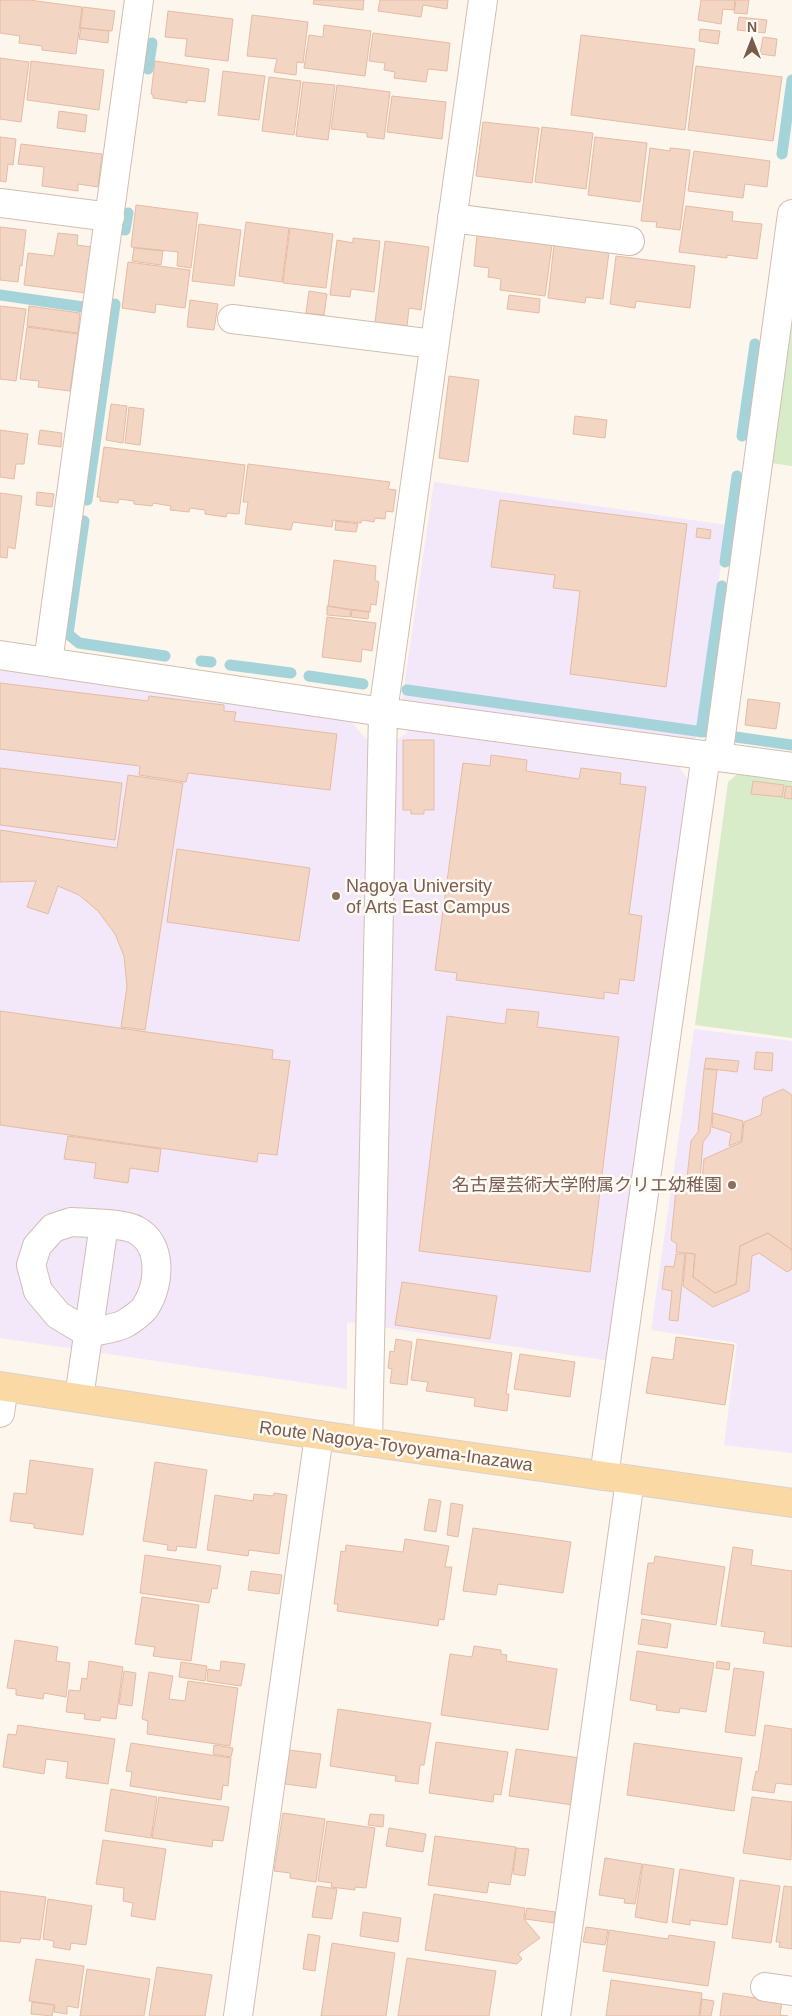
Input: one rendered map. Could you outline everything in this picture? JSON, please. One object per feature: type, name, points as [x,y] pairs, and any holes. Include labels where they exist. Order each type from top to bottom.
[{"type":"main road","name":"Route Nagoya-Toyoyama-Inazawa","points":[[2,1386],[319,1435],[792,1503]]},
{"type":"street","points":[[48,662],[139,0]]},
{"type":"street","points":[[368,1442],[383,712],[482,0]]},
{"type":"street","points":[[0,203],[110,217]]},
{"type":"street","points":[[556,2016],[617,1478],[712,756],[792,214]]},
{"type":"street","points":[[452,218],[630,241]]},
{"type":"street","points":[[232,319],[434,344]]},
{"type":"street","points":[[0,656],[383,712],[792,767]]},
{"type":"street","points":[[71,1222],[104,1224],[136,1230],[150,1243],[157,1263],[154,1283],[146,1307],[124,1324],[88,1333],[58,1315],[38,1291],[31,1264],[37,1246],[53,1228],[71,1222]]},
{"type":"street","points":[[79,1398],[104,1224]]},
{"type":"street","points":[[0,1413],[2,1386]]},
{"type":"street","points":[[238,2016],[319,1435]]},
{"type":"street","points":[[765,1987],[792,1991]]},
{"type":"shaded area","name":"Nagoya University of Arts East Campus","points":[[434,482],[726,525],[699,732],[678,766],[689,781],[656,1011],[611,1361],[347,1322],[347,1389],[0,1338],[0,669],[349,719],[367,740],[396,741],[416,725],[402,700]]},
{"type":"shaded area","name":"名古屋芸術大学附属クリエ幼稚園","points":[[694,1029],[792,1041],[792,1453],[724,1445],[737,1343],[651,1330]]},
{"type":"green space","points":[[792,299],[792,466],[771,463]]},
{"type":"green space","points":[[740,772],[792,779],[792,1038],[695,1025],[728,782]]},
{"type":"building","points":[[0,0],[29,0],[82,7],[76,54],[42,50],[42,46],[19,43],[20,36],[0,33]]},
{"type":"building","points":[[314,0],[364,0],[363,10],[313,4]]},
{"type":"building","points":[[380,0],[448,0],[447,9],[423,5],[421,17],[378,11]]},
{"type":"building","points":[[701,0],[735,0],[734,10],[723,9],[721,24],[698,20]]},
{"type":"building","points":[[736,0],[749,0],[747,14],[734,13]]},
{"type":"building","points":[[83,7],[115,11],[112,31],[80,28]]},
{"type":"building","points":[[168,11],[233,19],[228,61],[185,56],[187,39],[165,37]]},
{"type":"building","points":[[252,15],[308,22],[303,63],[297,62],[296,75],[274,72],[277,59],[247,56]]},
{"type":"building","points":[[739,17],[767,20],[765,33],[737,30]]},
{"type":"building","points":[[324,25],[371,31],[365,76],[304,68],[309,35],[323,37]]},
{"type":"building","points":[[81,28],[109,31],[108,43],[79,39]]},
{"type":"building","points":[[700,29],[720,31],[718,44],[699,41]]},
{"type":"building","points":[[373,33],[450,43],[447,71],[428,69],[426,82],[394,78],[395,72],[384,70],[385,63],[369,61]]},
{"type":"building","points":[[581,35],[695,49],[685,130],[571,115]]},
{"type":"building","points":[[763,37],[777,39],[775,56],[760,54]]},
{"type":"building","points":[[0,58],[29,62],[21,122],[0,119]]},
{"type":"building","points":[[31,61],[104,70],[99,110],[27,100]]},
{"type":"building","points":[[155,61],[209,69],[205,102],[187,100],[187,103],[153,98],[151,94]]},
{"type":"building","points":[[696,66],[782,77],[773,141],[688,130]]},
{"type":"building","points":[[223,71],[265,76],[259,120],[218,115]]},
{"type":"building","points":[[269,77],[301,81],[294,135],[262,131]]},
{"type":"building","points":[[303,82],[335,85],[328,140],[296,136]]},
{"type":"building","points":[[337,85],[390,92],[384,139],[367,137],[367,133],[331,129]]},
{"type":"building","points":[[392,96],[446,102],[442,139],[387,132]]},
{"type":"building","points":[[59,111],[87,115],[85,132],[57,128]]},
{"type":"building","points":[[483,122],[539,128],[532,183],[476,176]]},
{"type":"building","points":[[542,127],[593,133],[586,189],[535,182]]},
{"type":"building","points":[[0,137],[16,139],[13,165],[8,164],[6,182],[0,181]]},
{"type":"building","points":[[595,137],[647,143],[640,202],[588,195]]},
{"type":"building","points":[[21,144],[102,154],[98,187],[78,184],[78,191],[42,186],[44,167],[18,164]]},
{"type":"building","points":[[650,148],[670,151],[670,148],[690,150],[680,230],[656,227],[657,222],[641,221]]},
{"type":"building","points":[[694,151],[770,161],[767,187],[745,184],[743,198],[688,191]]},
{"type":"building","points":[[136,205],[198,213],[191,268],[177,266],[178,252],[131,247]]},
{"type":"building","points":[[686,206],[733,212],[732,221],[762,224],[757,259],[727,255],[727,258],[679,252]]},
{"type":"building","points":[[246,222],[289,228],[282,282],[239,276]]},
{"type":"building","points":[[199,224],[241,230],[234,286],[192,281]]},
{"type":"building","points":[[0,227],[26,230],[22,266],[20,265],[18,282],[0,280]]},
{"type":"building","points":[[290,228],[333,234],[326,288],[283,283]]},
{"type":"building","points":[[58,233],[78,235],[77,245],[92,247],[86,293],[24,285],[28,253],[54,256]]},
{"type":"building","points":[[477,235],[552,245],[545,296],[500,290],[501,279],[488,277],[489,268],[474,266]]},
{"type":"building","points":[[353,238],[380,241],[374,292],[351,289],[350,297],[330,295],[337,240],[353,243]]},
{"type":"building","points":[[385,241],[429,247],[421,310],[409,308],[407,326],[375,322]]},
{"type":"building","points":[[554,245],[609,252],[603,299],[586,297],[585,303],[548,298]]},
{"type":"building","points":[[134,248],[163,251],[161,265],[132,261]]},
{"type":"building","points":[[616,256],[695,266],[690,308],[636,301],[635,308],[610,304]]},
{"type":"building","points":[[128,262],[190,270],[185,308],[156,304],[155,313],[122,308]]},
{"type":"building","points":[[309,291],[327,294],[324,315],[306,313]]},
{"type":"building","points":[[509,295],[540,299],[539,313],[507,309]]},
{"type":"building","points":[[190,300],[218,304],[214,330],[187,327]]},
{"type":"building","points":[[0,306],[26,309],[16,381],[0,379]]},
{"type":"building","points":[[29,306],[80,313],[78,333],[27,326]]},
{"type":"building","points":[[27,327],[78,334],[70,391],[38,387],[39,381],[20,379]]},
{"type":"building","points":[[449,376],[479,380],[468,462],[439,458]]},
{"type":"building","points":[[111,404],[127,406],[123,443],[106,440]]},
{"type":"building","points":[[129,407],[144,409],[140,445],[125,443]]},
{"type":"building","points":[[575,416],[607,420],[605,438],[573,434]]},
{"type":"building","points":[[0,430],[28,434],[24,464],[16,464],[14,479],[0,477]]},
{"type":"building","points":[[40,430],[62,433],[61,447],[38,444]]},
{"type":"building","points":[[104,447],[245,465],[239,514],[227,513],[226,517],[205,514],[205,510],[190,508],[189,512],[170,510],[171,506],[153,503],[152,506],[134,504],[134,501],[119,499],[118,503],[100,501],[100,497],[97,497]]},
{"type":"building","points":[[248,464],[390,482],[388,489],[396,490],[393,512],[386,511],[385,519],[375,518],[374,522],[362,520],[361,523],[333,520],[332,527],[293,522],[291,530],[245,524],[248,502],[243,502]]},
{"type":"building","points":[[37,492],[54,494],[52,507],[36,505]]},
{"type":"building","points":[[0,493],[22,496],[15,549],[8,547],[7,558],[0,557]]},
{"type":"building","points":[[500,500],[687,524],[666,687],[570,674],[580,591],[553,588],[555,575],[491,567]]},
{"type":"building","points":[[336,521],[358,524],[356,532],[335,530]]},
{"type":"building","points":[[697,528],[711,530],[710,539],[696,537]]},
{"type":"building","points":[[334,560],[376,566],[375,580],[379,582],[376,605],[371,604],[370,612],[328,606]]},
{"type":"building","points":[[327,606],[351,610],[350,617],[327,615]]},
{"type":"building","points":[[352,610],[369,612],[368,619],[351,617]]},
{"type":"building","points":[[327,617],[376,623],[372,651],[362,649],[361,662],[322,657]]},
{"type":"building","points":[[0,683],[148,701],[149,696],[224,705],[224,711],[236,712],[234,721],[337,734],[330,790],[188,773],[186,782],[139,775],[140,766],[0,749]]},
{"type":"building","points":[[748,699],[780,703],[776,729],[745,725]]},
{"type":"building","points":[[403,740],[434,740],[434,810],[424,810],[424,814],[411,814],[411,810],[403,810]]},
{"type":"building","points":[[491,755],[527,760],[526,771],[579,779],[581,768],[621,773],[620,784],[646,787],[629,914],[642,916],[634,981],[620,979],[618,994],[604,992],[604,999],[456,980],[457,973],[435,970],[463,763],[490,766]]},
{"type":"building","points":[[0,768],[122,783],[115,840],[0,825]]},
{"type":"building","points":[[128,775],[183,783],[145,1030],[121,1027],[127,987],[124,956],[115,934],[98,911],[79,895],[58,886],[48,914],[27,907],[36,881],[0,882],[0,830],[117,848]]},
{"type":"building","points":[[753,781],[784,785],[782,797],[751,794]]},
{"type":"building","points":[[786,786],[792,787],[792,799],[784,798]]},
{"type":"building","points":[[177,849],[310,868],[299,941],[167,922]]},
{"type":"building","points":[[507,1009],[539,1012],[537,1027],[619,1037],[590,1272],[419,1251],[447,1016],[505,1024]]},
{"type":"building","points":[[0,1011],[273,1050],[272,1059],[290,1061],[277,1155],[258,1153],[257,1162],[0,1125]]},
{"type":"building","points":[[756,1052],[773,1053],[772,1071],[754,1069]]},
{"type":"building","points":[[706,1058],[739,1061],[737,1072],[704,1068]]},
{"type":"building","points":[[704,1069],[717,1070],[710,1133],[703,1142],[700,1179],[687,1178],[691,1141],[698,1132]]},
{"type":"building","points":[[783,1089],[792,1095],[792,1250],[768,1233],[740,1246],[736,1284],[715,1293],[693,1277],[695,1254],[676,1252],[677,1244],[671,1240],[676,1189],[688,1179],[702,1181],[704,1159],[742,1142],[744,1122],[761,1115],[763,1098]]},
{"type":"building","points":[[713,1113],[743,1121],[741,1141],[729,1146],[731,1133],[712,1127]]},
{"type":"building","points":[[68,1136],[161,1149],[158,1172],[130,1168],[128,1183],[94,1178],[96,1163],[64,1159]]},
{"type":"building","points":[[768,1233],[792,1250],[792,1269],[787,1272],[759,1253],[752,1256],[749,1291],[713,1307],[683,1286],[686,1253],[695,1254],[693,1277],[715,1293],[736,1284],[740,1246]]},
{"type":"building","points":[[676,1254],[685,1254],[678,1321],[669,1320],[672,1291],[662,1289],[665,1266],[674,1267]]},
{"type":"building","points":[[402,1282],[497,1296],[490,1339],[395,1325]]},
{"type":"building","points":[[676,1337],[734,1345],[725,1405],[646,1393],[652,1357],[673,1360]]},
{"type":"building","points":[[396,1339],[412,1342],[407,1385],[390,1383],[392,1369],[388,1368],[390,1351],[394,1352]]},
{"type":"building","points":[[417,1339],[512,1353],[506,1394],[509,1394],[507,1411],[474,1406],[475,1398],[426,1391],[428,1382],[411,1380]]},
{"type":"building","points":[[520,1354],[575,1362],[570,1397],[514,1389]]},
{"type":"building","points":[[30,1460],[93,1469],[83,1535],[34,1528],[34,1524],[10,1521],[14,1493],[26,1494]]},
{"type":"building","points":[[155,1462],[207,1470],[196,1548],[177,1546],[176,1551],[167,1550],[168,1545],[143,1541]]},
{"type":"building","points":[[274,1493],[287,1495],[279,1554],[249,1550],[248,1556],[207,1550],[215,1495],[253,1501],[254,1494],[273,1496]]},
{"type":"building","points":[[429,1499],[441,1501],[436,1532],[424,1530]]},
{"type":"building","points":[[451,1503],[463,1505],[458,1537],[447,1535]]},
{"type":"building","points":[[473,1528],[571,1542],[563,1593],[498,1584],[496,1595],[463,1591]]},
{"type":"building","points":[[405,1539],[449,1546],[445,1567],[452,1567],[444,1620],[439,1619],[438,1626],[337,1611],[338,1604],[334,1604],[341,1551],[345,1552],[346,1545],[403,1552]]},
{"type":"building","points":[[733,1547],[753,1550],[751,1565],[792,1571],[792,1647],[763,1643],[765,1632],[721,1626]]},
{"type":"building","points":[[145,1555],[221,1566],[217,1589],[212,1588],[209,1603],[140,1593]]},
{"type":"building","points":[[655,1556],[725,1567],[716,1625],[641,1614],[648,1563],[654,1563]]},
{"type":"building","points":[[251,1571],[282,1575],[279,1594],[248,1590]]},
{"type":"building","points":[[142,1597],[199,1605],[191,1661],[153,1656],[155,1647],[135,1644]]},
{"type":"building","points":[[642,1619],[671,1624],[667,1648],[638,1644]]},
{"type":"building","points":[[15,1640],[58,1647],[56,1661],[70,1663],[66,1697],[44,1693],[43,1699],[16,1695],[16,1689],[7,1688]]},
{"type":"building","points":[[474,1646],[501,1650],[501,1654],[507,1655],[506,1661],[557,1669],[548,1730],[441,1715],[450,1654],[472,1657]]},
{"type":"building","points":[[637,1651],[714,1663],[706,1712],[680,1708],[679,1713],[656,1710],[657,1705],[630,1700]]},
{"type":"building","points":[[89,1661],[123,1667],[116,1719],[101,1717],[100,1721],[84,1719],[85,1714],[66,1712],[69,1690],[80,1691],[82,1678],[87,1679]]},
{"type":"building","points":[[221,1661],[245,1664],[241,1686],[207,1681],[208,1669],[220,1671]]},
{"type":"building","points":[[717,1661],[730,1663],[729,1670],[716,1668]]},
{"type":"building","points":[[181,1662],[207,1666],[205,1681],[179,1677]]},
{"type":"building","points":[[734,1668],[764,1672],[755,1736],[725,1732]]},
{"type":"building","points":[[124,1671],[136,1673],[132,1706],[119,1704]]},
{"type":"building","points":[[149,1672],[173,1676],[169,1699],[185,1701],[188,1681],[238,1688],[230,1746],[147,1734],[148,1721],[142,1719]]},
{"type":"building","points":[[338,1709],[431,1723],[424,1765],[420,1765],[418,1784],[395,1781],[396,1776],[330,1766]]},
{"type":"building","points":[[18,1725],[115,1739],[108,1784],[66,1778],[68,1762],[46,1759],[44,1774],[3,1767],[8,1734],[16,1735]]},
{"type":"building","points":[[765,1725],[792,1729],[792,1785],[776,1783],[774,1793],[752,1790],[756,1771],[758,1772]]},
{"type":"building","points":[[436,1742],[508,1752],[501,1795],[494,1794],[493,1802],[429,1793]]},
{"type":"building","points":[[131,1743],[231,1758],[228,1786],[223,1785],[221,1800],[130,1786],[132,1772],[126,1771]]},
{"type":"building","points":[[634,1743],[742,1758],[734,1811],[627,1795]]},
{"type":"building","points":[[214,1745],[233,1748],[231,1757],[213,1754]]},
{"type":"building","points":[[516,1749],[580,1758],[573,1805],[509,1796]]},
{"type":"building","points":[[289,1750],[321,1754],[316,1788],[285,1784]]},
{"type":"building","points":[[111,1789],[157,1797],[151,1838],[105,1831]]},
{"type":"building","points":[[159,1797],[229,1807],[223,1841],[213,1840],[212,1847],[152,1838]]},
{"type":"building","points":[[752,1797],[792,1802],[791,1860],[743,1853]]},
{"type":"building","points":[[283,1813],[325,1819],[316,1882],[290,1878],[290,1873],[274,1871]]},
{"type":"building","points":[[370,1814],[384,1815],[383,1827],[368,1825]]},
{"type":"building","points":[[327,1821],[375,1828],[366,1888],[355,1887],[355,1890],[331,1887],[332,1883],[318,1881]]},
{"type":"building","points":[[389,1828],[426,1834],[423,1852],[386,1846]]},
{"type":"building","points":[[435,1836],[516,1847],[510,1885],[489,1882],[487,1893],[428,1885]]},
{"type":"building","points":[[103,1840],[166,1849],[155,1920],[131,1916],[133,1903],[123,1901],[124,1888],[96,1884]]},
{"type":"building","points":[[516,1848],[529,1849],[525,1876],[513,1874]]},
{"type":"building","points":[[605,1858],[642,1864],[635,1904],[624,1903],[625,1899],[599,1895]]},
{"type":"building","points":[[643,1864],[674,1869],[667,1923],[635,1917]]},
{"type":"building","points":[[680,1869],[734,1878],[727,1925],[690,1920],[690,1925],[672,1922]]},
{"type":"building","points":[[740,1880],[780,1886],[771,1943],[732,1938]]},
{"type":"building","points":[[317,1886],[337,1889],[332,1919],[312,1917]]},
{"type":"building","points":[[784,1886],[792,1887],[792,1949],[779,1947],[780,1942],[776,1942]]},
{"type":"building","points":[[0,1891],[46,1897],[40,1940],[21,1938],[20,1943],[0,1941]]},
{"type":"building","points":[[434,1894],[525,1908],[524,1919],[540,1938],[518,1954],[522,1959],[517,1964],[425,1950]]},
{"type":"building","points":[[48,1899],[92,1906],[86,1945],[71,1943],[70,1950],[53,1947],[54,1941],[43,1939]]},
{"type":"building","points":[[527,1908],[555,1912],[554,1923],[525,1919]]},
{"type":"building","points":[[363,1912],[401,1918],[398,1942],[360,1936]]},
{"type":"building","points":[[586,1927],[608,1930],[605,1945],[583,1942]]},
{"type":"building","points":[[609,1930],[668,1939],[669,1935],[715,1942],[708,1986],[603,1971]]},
{"type":"building","points":[[308,1934],[320,1936],[315,1971],[303,1969]]},
{"type":"building","points":[[332,1943],[395,1953],[386,2016],[321,2016]]},
{"type":"building","points":[[407,1958],[496,1971],[489,2016],[398,2016]]},
{"type":"building","points":[[36,1959],[84,1966],[78,2008],[67,2006],[67,2014],[54,2012],[55,2005],[29,2001]]},
{"type":"building","points":[[157,1967],[212,1975],[205,2016],[149,2016]]},
{"type":"building","points":[[87,1969],[150,1979],[144,2016],[80,2016]]},
{"type":"building","points":[[611,1980],[702,1993],[699,2016],[606,2016]]},
{"type":"building","points":[[723,1993],[782,2002],[780,2015],[788,2016],[720,2016]]},
{"type":"building","points":[[702,1999],[714,2001],[711,2016],[700,2016]]},
{"type":"building","points":[[32,2002],[54,2005],[52,2016],[31,2014]]},
{"type":"waterway","points":[[148,69],[152,43]]},
{"type":"waterway","points":[[782,154],[792,80]]},
{"type":"waterway","points":[[125,230],[128,213]]},
{"type":"waterway","points":[[0,295],[83,307]]},
{"type":"waterway","points":[[87,500],[115,304]]},
{"type":"waterway","points":[[742,436],[755,344]]},
{"type":"waterway","points":[[725,562],[737,476]]},
{"type":"waterway","points":[[84,521],[68,634],[79,643],[165,656]]},
{"type":"waterway","points":[[701,732],[722,586]]},
{"type":"waterway","points":[[201,661],[211,662]]},
{"type":"waterway","points":[[230,665],[291,673]]},
{"type":"waterway","points":[[309,676],[363,684]]},
{"type":"waterway","points":[[407,690],[703,732]]},
{"type":"waterway","points":[[736,737],[792,745]]},
{"type":"place","name":"Nagoya University of Arts East Campus","points":[[336,896]]},
{"type":"place","name":"名古屋芸術大学附属クリエ幼稚園","points":[[732,1185]]}]
